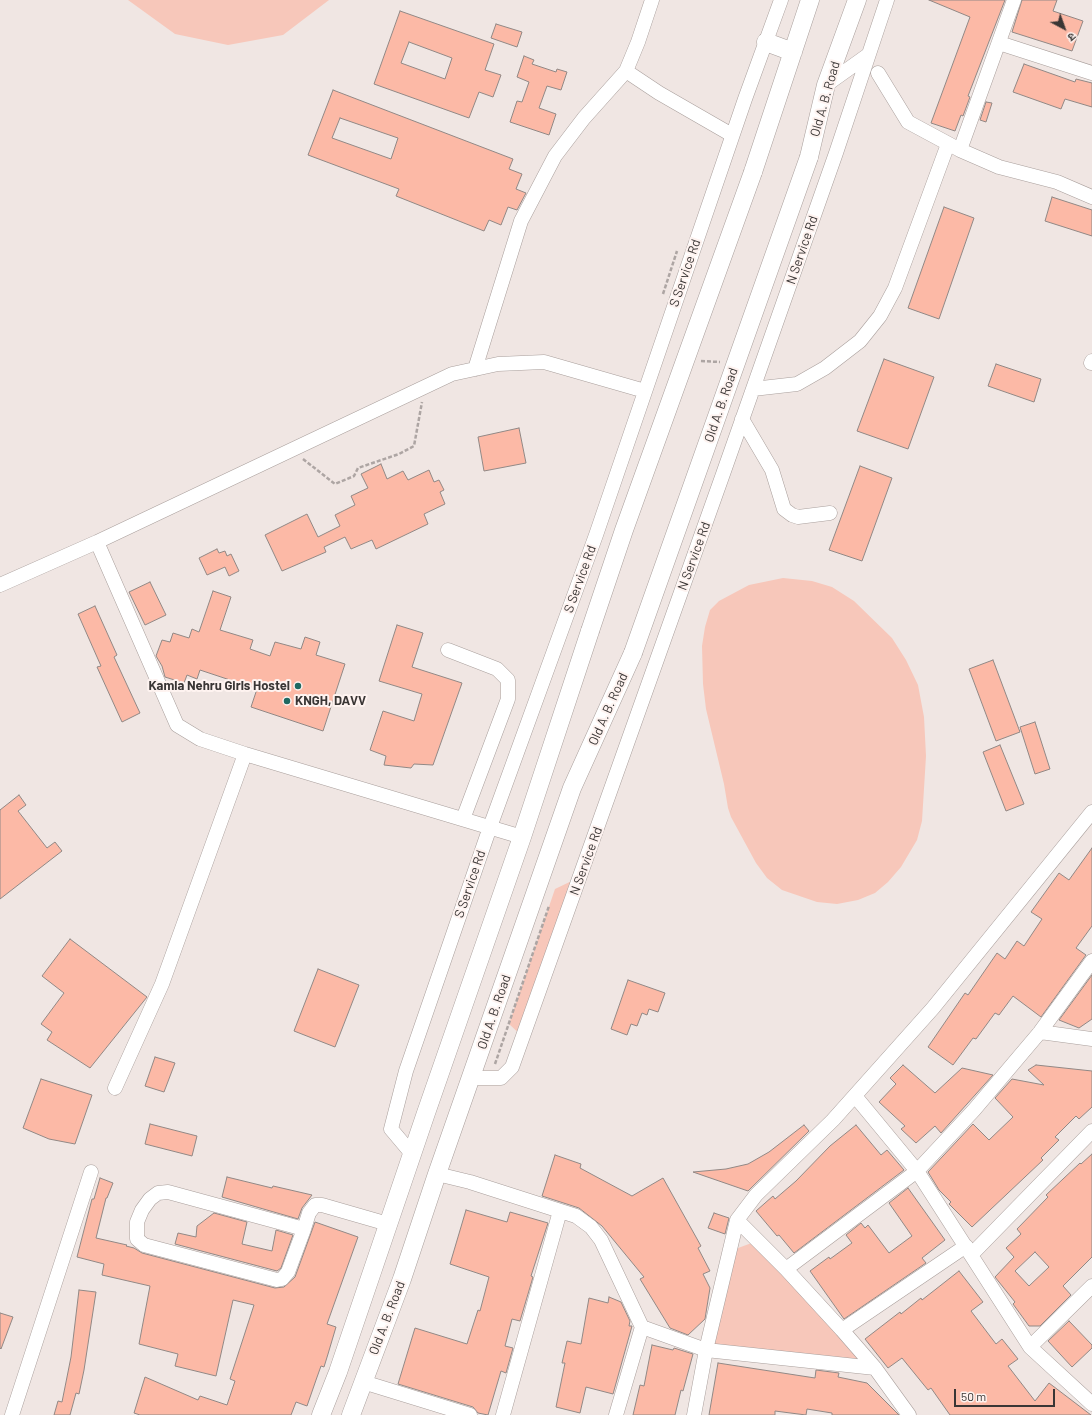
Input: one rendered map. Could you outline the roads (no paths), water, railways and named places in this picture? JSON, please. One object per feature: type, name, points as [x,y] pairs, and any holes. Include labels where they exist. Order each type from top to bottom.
[{"type":"main road","points":[[321,1415],[340,1365],[522,837],[624,530],[753,172],[810,0]]},
{"type":"main road","name":"Old A. B. Road","points":[[351,1415],[402,1279],[437,1174],[572,788],[633,653],[809,157],[826,85],[857,0]]},
{"type":"main road","points":[[766,42],[793,52]]},
{"type":"street","points":[[475,369],[521,221],[555,156],[584,118],[626,71],[638,42],[652,0]]},
{"type":"street","name":"S Service Rd","points":[[412,1154],[391,1128],[406,1071],[490,827],[596,535],[732,135],[781,0]]},
{"type":"street","name":"N Service Rd","points":[[471,1078],[501,1078],[512,1067],[753,389],[887,0]]},
{"type":"street","points":[[960,150],[1014,0]]},
{"type":"street","points":[[999,43],[1092,73]]},
{"type":"street","points":[[826,85],[868,56]]},
{"type":"street","points":[[626,71],[659,93],[732,135]]},
{"type":"street","points":[[878,73],[908,122],[960,150],[999,167],[1056,182],[1092,197]]},
{"type":"street","points":[[753,389],[797,384],[825,368],[860,341],[880,316],[895,288],[948,144]]},
{"type":"street","points":[[0,585],[96,542],[452,374],[498,364],[544,362],[645,391]]},
{"type":"street","points":[[742,419],[772,470],[784,509],[792,516],[798,517],[830,513]]},
{"type":"street","points":[[96,542],[177,726],[200,739],[245,754],[522,837]]},
{"type":"street","points":[[448,650],[497,669],[508,680],[508,699],[463,819]]},
{"type":"street","points":[[115,1088],[162,984],[245,754]]},
{"type":"street","points":[[694,1415],[706,1350],[737,1220],[756,1195],[833,1120],[933,1008],[1092,812]]},
{"type":"street","points":[[786,1269],[917,1171],[974,1110],[1040,1032],[1092,961]]},
{"type":"street","points":[[1040,1032],[1092,1039]]},
{"type":"street","points":[[855,1096],[917,1171],[1030,1347],[1092,1404]]},
{"type":"street","points":[[842,1330],[968,1250],[1092,1131]]},
{"type":"street","points":[[12,1415],[91,1172]]},
{"type":"street","points":[[437,1174],[470,1182],[576,1216],[591,1227],[601,1240],[642,1327],[616,1415]]},
{"type":"street","points":[[304,1229],[168,1192],[158,1193],[150,1199],[142,1210],[138,1222],[137,1239],[144,1245],[277,1280],[282,1279],[288,1272],[312,1208],[322,1205],[388,1224]]},
{"type":"street","points":[[503,1415],[560,1211]]},
{"type":"street","points":[[737,1220],[786,1269],[842,1330],[875,1368],[909,1415]]},
{"type":"street","points":[[1030,1347],[1092,1286]]},
{"type":"street","points":[[642,1327],[706,1350],[875,1368]]},
{"type":"street","points":[[363,1382],[470,1415]]},
{"type":"place","name":"Kamla Nehru Girls Hostel","points":[[298,686]]},
{"type":"place","name":"KNGH, DAVV","points":[[287,701]]}]
